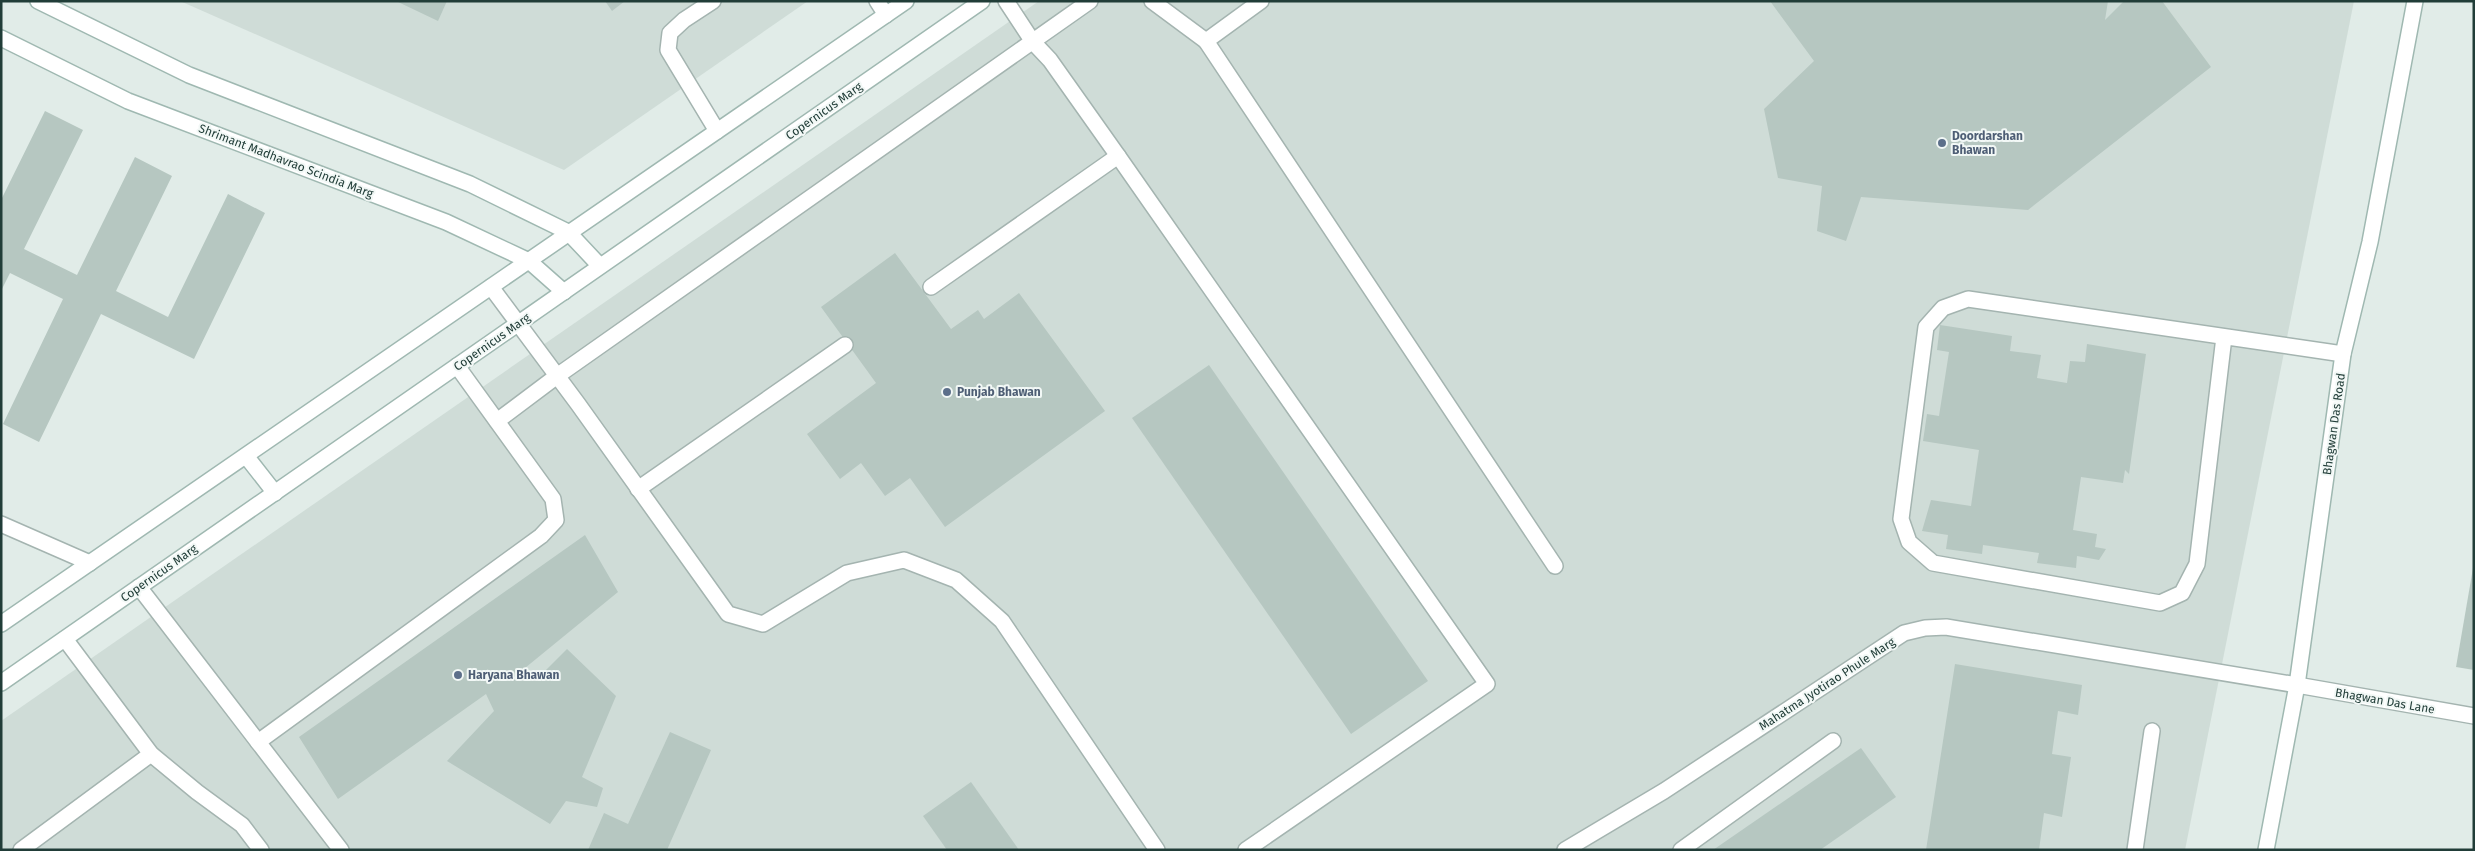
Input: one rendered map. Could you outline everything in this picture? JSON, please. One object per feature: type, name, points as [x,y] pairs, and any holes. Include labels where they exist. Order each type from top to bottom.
[{"type":"street","points":[[38,1],[189,75],[470,184],[568,232],[600,266]]},
{"type":"street","points":[[713,1],[684,20],[670,33],[668,50],[717,131]]},
{"type":"street","points":[[877,1],[886,15]]},
{"type":"street","points":[[1,624],[906,1]]},
{"type":"street","name":"Copernicus Marg","points":[[1,683],[982,1]]},
{"type":"street","points":[[1006,1],[1033,42],[1050,60],[1118,156],[1487,684],[1246,850]]},
{"type":"street","points":[[496,421],[557,376],[1090,1]]},
{"type":"street","points":[[1152,1],[1206,42],[1555,566]]},
{"type":"street","points":[[1206,42],[1260,1]]},
{"type":"street","name":"Bhagwan Das Road","points":[[2266,850],[2296,685],[2343,354],[2370,242],[2413,2]]},
{"type":"street","name":"Shrimant Madhavrao Scindia Marg","points":[[1,38],[128,101],[446,222],[529,261],[564,292]]},
{"type":"street","points":[[931,286],[1118,156]]},
{"type":"street","points":[[491,287],[728,614],[763,624],[847,573],[904,560],[956,580],[1002,621],[1157,850]]},
{"type":"street","points":[[2224,337],[2197,564],[2182,592],[2160,603],[1933,563],[1909,542],[1901,519],[1926,327],[1943,308],[1968,299],[2343,354]]},
{"type":"street","points":[[638,489],[845,345]]},
{"type":"street","points":[[258,742],[542,536],[556,520],[553,499],[457,366]]},
{"type":"street","points":[[246,456],[275,493]]},
{"type":"street","points":[[1,524],[90,562]]},
{"type":"street","points":[[139,587],[341,850]]},
{"type":"street","name":"Mahatma Jyotirao Phule Marg","points":[[1564,850],[1664,791],[1904,633],[1924,628],[1946,627],[2296,685]]},
{"type":"street","points":[[65,638],[151,754],[197,792],[242,825],[261,850]]},
{"type":"street","name":"Bhagwan Das Lane","points":[[2296,685],[2474,716]]},
{"type":"street","points":[[2135,850],[2152,731]]},
{"type":"street","points":[[1681,850],[1833,741]]},
{"type":"street","points":[[21,850],[151,754]]},
{"type":"shaded area","points":[[180,1],[808,1],[564,170]]},
{"type":"shaded area","points":[[1039,1],[2354,1],[2185,850],[1,850],[1,721]]},
{"type":"building","points":[[396,1],[447,1],[438,21]]},
{"type":"building","points":[[605,1],[625,1],[612,11]]},
{"type":"building","name":"Doordarshan Bhawan","points":[[1770,1],[2108,1],[2105,20],[2124,1],[2162,1],[2211,67],[2028,210],[1861,197],[1846,241],[1817,231],[1822,186],[1778,178],[1764,109],[1814,61]]},
{"type":"building","points":[[45,111],[83,130],[24,249],[77,275],[135,157],[172,176],[116,291],[168,317],[228,194],[265,213],[194,359],[101,314],[39,442],[3,424],[63,299],[10,273],[1,291],[1,200]]},
{"type":"building","points":[[895,253],[951,329],[978,310],[984,319],[1019,293],[1105,411],[945,527],[910,478],[885,496],[861,463],[840,479],[807,434],[876,383],[821,307]]},
{"type":"building","points":[[1940,325],[2012,336],[2010,351],[2041,355],[2037,378],[2067,383],[2070,361],[2085,362],[2087,344],[2146,354],[2129,474],[2125,470],[2123,483],[2081,477],[2073,530],[2097,534],[2095,547],[2106,549],[2099,560],[2077,556],[2076,568],[2037,563],[2039,553],[1983,545],[1982,554],[1946,549],[1948,535],[1922,531],[1931,500],[1971,506],[1979,450],[1923,441],[1927,414],[1939,416],[1949,352],[1937,350]]},
{"type":"building","points":[[1209,365],[1428,681],[1351,734],[1132,418]]},
{"type":"building","name":"Haryana Bhawan","points":[[585,535],[618,592],[525,668],[535,681],[567,649],[616,696],[582,777],[603,788],[597,807],[566,801],[550,824],[447,761],[494,711],[486,694],[338,799],[299,737]]},
{"type":"building","points":[[2474,568],[2474,670],[2456,667]]},
{"type":"building","points":[[1955,664],[2082,685],[2078,715],[2058,711],[2052,754],[2071,757],[2062,817],[2044,813],[2039,850],[1926,850]]},
{"type":"building","points":[[670,732],[711,750],[667,850],[588,850],[604,813],[628,824]]},
{"type":"building","points":[[1861,748],[1896,797],[1820,850],[1713,850]]},
{"type":"building","points":[[971,782],[1019,850],[947,850],[923,816]]},
{"type":"place","name":"Doordarshan Bhawan","points":[[1942,143]]},
{"type":"place","name":"Punjab Bhawan","points":[[947,392]]},
{"type":"place","name":"Haryana Bhawan","points":[[458,675]]}]
